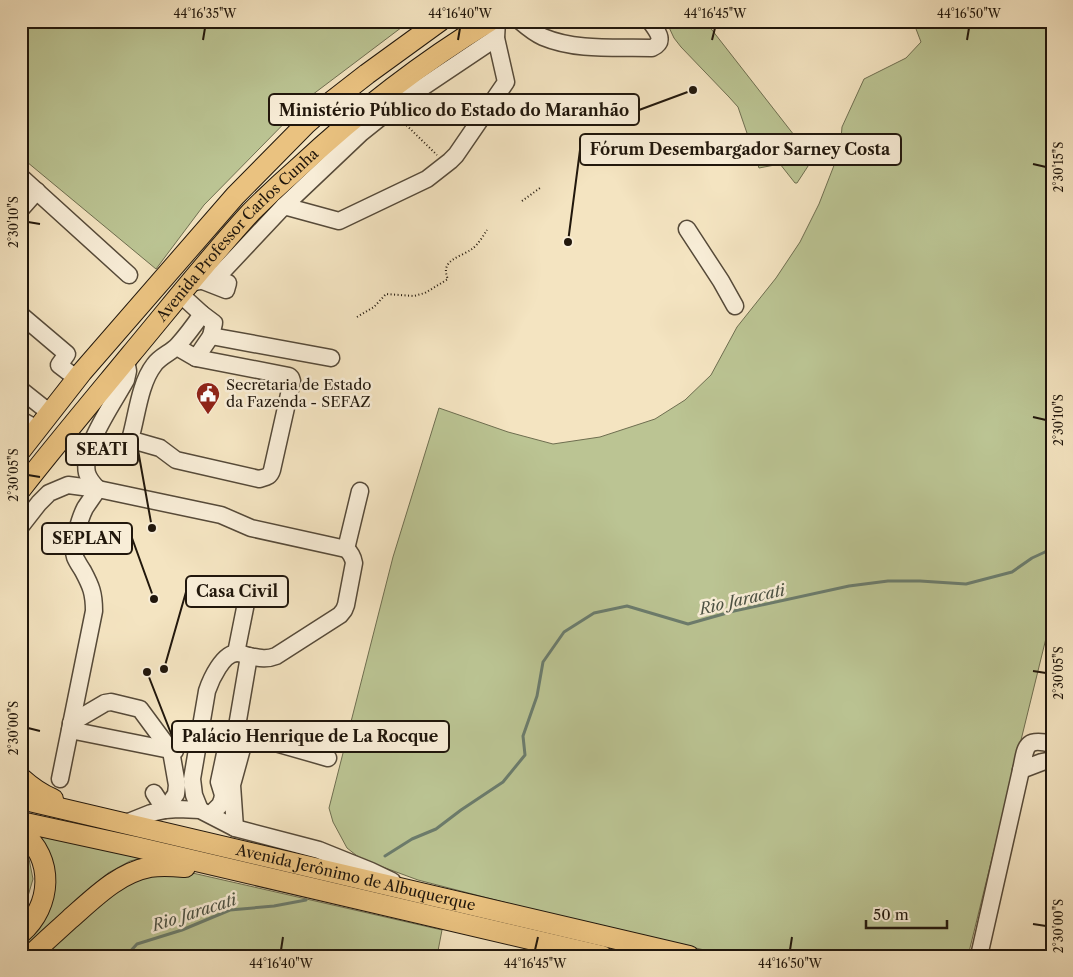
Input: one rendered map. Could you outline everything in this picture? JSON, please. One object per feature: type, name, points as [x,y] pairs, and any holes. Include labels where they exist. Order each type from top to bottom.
[{"type":"main road","name":"Avenida Professor Carlos Cunha","points":[[21,450],[29,425],[50,412],[81,372],[234,196],[306,124],[331,102],[440,21]]},
{"type":"main road","name":"Avenida Professor Carlos Cunha","points":[[21,489],[126,360],[252,212],[277,200],[324,144],[369,105],[431,60],[493,30]]},
{"type":"main road","points":[[277,200],[262,185],[262,176],[299,140],[306,124]]},
{"type":"main road","points":[[193,283],[205,256],[243,213],[244,205],[234,196]]},
{"type":"main road","points":[[21,778],[43,795],[93,815]]},
{"type":"main road","name":"Avenida Jerônimo de Albuquerque","points":[[21,799],[689,956]]},
{"type":"main road","name":"Avenida Jerônimo de Albuquerque","points":[[21,822],[254,874],[544,949],[602,956]]},
{"type":"main road","points":[[21,832],[34,844],[40,855],[45,877],[44,895],[39,911],[28,927],[21,933]]},
{"type":"main road","points":[[30,956],[96,896],[120,879],[138,871],[150,867],[172,866],[254,874]]},
{"type":"lane","points":[[277,200],[340,222],[435,174],[456,155],[506,82],[493,30],[497,21]]},
{"type":"lane","points":[[520,21],[542,36],[564,43],[579,46],[652,48],[656,46],[660,38],[650,21]]},
{"type":"lane","points":[[21,177],[129,275]]},
{"type":"lane","points":[[21,209],[37,191]]},
{"type":"lane","points":[[687,230],[721,281],[735,306]]},
{"type":"lane","points":[[196,358],[211,336],[214,323],[202,314],[193,283],[227,287]]},
{"type":"lane","points":[[177,347],[196,358],[289,376],[291,378],[292,381],[270,475],[259,479],[176,460],[160,448],[132,440],[131,436],[142,390],[150,371],[163,356],[177,347],[202,314]]},
{"type":"lane","points":[[21,315],[63,360],[81,372]]},
{"type":"lane","points":[[211,336],[331,358]]},
{"type":"lane","points":[[98,489],[90,481],[86,464],[96,432],[126,380],[128,371],[126,360]]},
{"type":"lane","points":[[21,390],[50,412]]},
{"type":"lane","points":[[21,526],[49,493],[68,485],[98,489],[221,515],[251,528],[346,549],[350,552],[354,563],[346,605],[340,615],[276,656],[262,659],[242,654],[229,655],[224,659],[210,680],[192,779],[194,795],[206,812]]},
{"type":"lane","points":[[60,779],[94,611],[94,597],[90,582],[75,558],[74,550],[80,521],[85,508],[98,489]]},
{"type":"lane","points":[[346,549],[360,490]]},
{"type":"lane","points":[[236,828],[232,785],[247,598]]},
{"type":"lane","points":[[71,727],[105,703],[111,702],[140,709],[171,751],[177,785],[176,794],[165,810]]},
{"type":"lane","points":[[71,727],[195,755]]},
{"type":"lane","points":[[237,732],[328,758]]},
{"type":"lane","points":[[206,812],[220,804],[222,800],[223,795],[219,782],[237,732]]},
{"type":"lane","points":[[979,956],[1026,747],[1036,741],[1052,744]]},
{"type":"lane","points":[[1021,770],[1052,760]]},
{"type":"lane","points":[[154,793],[165,810]]},
{"type":"lane","points":[[126,823],[151,813],[165,810],[178,809],[206,812],[236,828],[318,850],[417,892]]},
{"type":"path","points":[[409,128],[436,155]]},
{"type":"path","points":[[522,202],[540,188]]},
{"type":"path","points":[[357,317],[374,307],[386,294],[414,296],[425,293],[448,279],[446,267],[449,262],[474,248],[487,230]]},
{"type":"green space","points":[[21,21],[410,21],[312,95],[204,205],[156,269],[21,157]]},
{"type":"green space","points":[[666,21],[705,21],[812,160],[797,183],[780,164],[759,168],[738,107],[681,47],[674,38]]},
{"type":"green space","points":[[913,21],[1052,21],[1052,626],[1049,626],[968,956],[730,956],[546,913],[418,880],[361,859],[347,848],[333,822],[329,808],[393,557],[439,408],[508,432],[553,444],[600,437],[655,419],[685,400],[711,375],[737,327],[776,278],[800,242],[819,204],[840,150],[842,127],[864,79],[906,58],[921,42]]},
{"type":"green space","points":[[64,831],[154,855],[130,861],[108,873],[21,954],[21,940],[38,927],[34,836]]},
{"type":"green space","points":[[21,848],[28,854],[33,879],[21,915]]},
{"type":"green space","points":[[175,869],[442,930],[437,956],[39,956],[128,880]]},
{"type":"waterway","name":"Rio Jaracati","points":[[385,856],[412,839],[436,829],[503,782],[525,755],[523,736],[537,696],[543,662],[564,632],[594,613],[627,606],[688,624],[734,611],[849,586],[888,581],[966,584],[1012,572],[1052,547]]},
{"type":"waterway","name":"Rio Jaracati","points":[[126,956],[137,944],[182,930],[230,910],[274,906],[306,900]]},
{"type":"place","name":"Ministério Público do Estado do Maranhão","points":[[693,90]]},
{"type":"place","name":"Fórum Desembargador Sarney Costa","points":[[568,242]]},
{"type":"place","name":"Secretaria de Estado da Fazenda - SEFAZ","points":[[208,415]]},
{"type":"place","name":"SEATI","points":[[152,528]]},
{"type":"place","name":"SEPLAN","points":[[154,599]]},
{"type":"place","name":"Casa Civil","points":[[164,669]]},
{"type":"place","name":"Palácio Henrique de La Rocque","points":[[147,672]]}]
